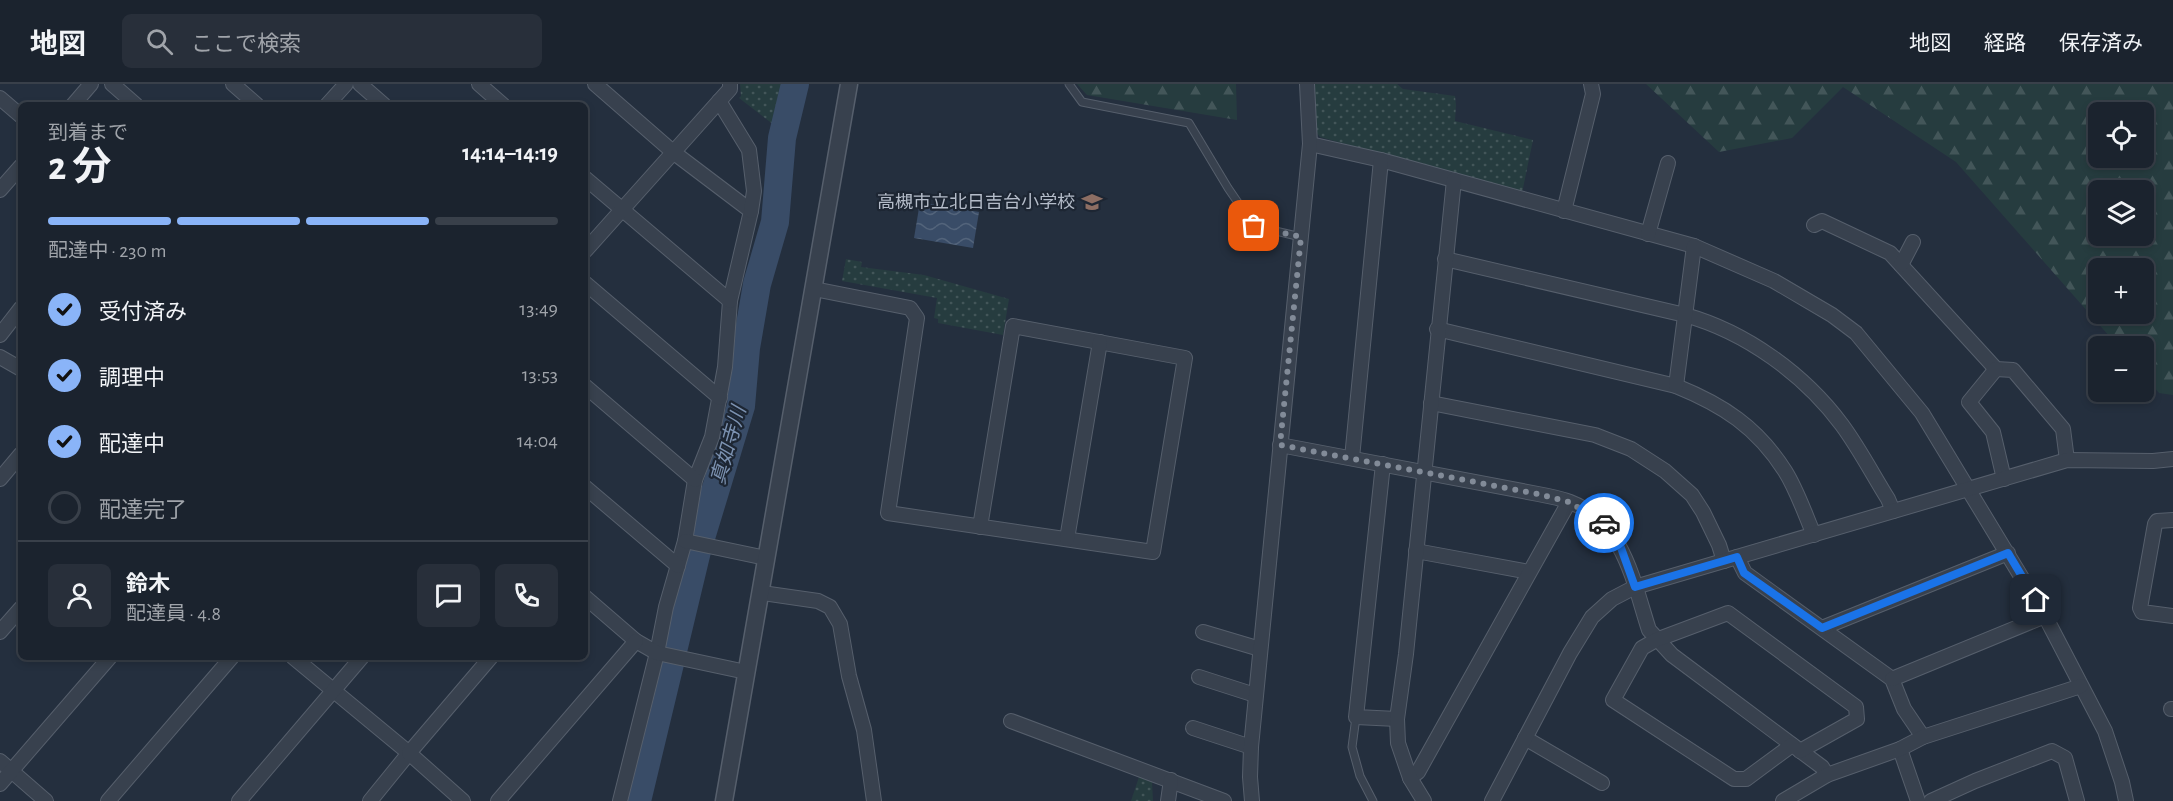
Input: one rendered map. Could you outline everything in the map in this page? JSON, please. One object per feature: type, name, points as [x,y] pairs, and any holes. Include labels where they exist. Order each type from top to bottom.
[{"type":"street","points":[[76,102],[91,84]]},
{"type":"street","points":[[112,84],[133,102]]},
{"type":"street","points":[[233,84],[254,102]]},
{"type":"street","points":[[330,102],[346,84]]},
{"type":"street","points":[[360,84],[381,102]]},
{"type":"street","points":[[479,84],[499,102]]},
{"type":"street","points":[[595,84],[673,152],[751,211]]},
{"type":"street","points":[[588,247],[730,89],[730,84]]},
{"type":"street","points":[[724,801],[849,84]]},
{"type":"street","points":[[1252,801],[1251,747],[1310,144],[1307,84]]},
{"type":"street","points":[[1564,210],[1593,94],[1592,84]]},
{"type":"street","points":[[0,98],[18,113]]},
{"type":"street","points":[[620,801],[657,653],[666,607],[685,541],[695,480],[712,437],[720,398],[730,301],[754,191],[749,150],[719,101]]},
{"type":"street","points":[[1310,144],[1381,160],[1694,246],[1774,281],[1832,315],[1856,333],[1922,413],[2045,616],[2105,731],[2126,801]]},
{"type":"street","points":[[1352,458],[1381,160]]},
{"type":"street","points":[[1648,234],[1668,163]]},
{"type":"street","points":[[0,190],[18,169]]},
{"type":"street","points":[[1424,801],[1410,778],[1398,743],[1397,719],[1406,654],[1437,329],[1454,180]]},
{"type":"street","points":[[588,181],[730,301]]},
{"type":"street","points":[[1814,225],[1822,221],[1890,253],[1996,369],[2013,370],[2063,429],[2067,460]]},
{"type":"street","points":[[1901,265],[1913,242]]},
{"type":"street","points":[[1676,386],[1694,246]]},
{"type":"street","points":[[1445,260],[1706,321],[1762,351],[1792,373],[1822,400],[1842,426],[1888,499],[1893,512]]},
{"type":"street","points":[[588,286],[720,398]]},
{"type":"street","points":[[814,290],[910,308],[917,318],[888,513],[980,527],[1153,552],[1185,358],[1013,326],[980,527]]},
{"type":"street","points":[[0,335],[18,312]]},
{"type":"street","points":[[1437,329],[1676,386],[1708,398],[1739,418],[1762,441],[1786,472],[1814,535]]},
{"type":"street","points":[[1067,539],[1100,342]]},
{"type":"street","points":[[0,357],[18,367]]},
{"type":"street","points":[[1996,369],[1969,402],[1993,432],[2004,479]]},
{"type":"street","points":[[588,389],[695,480]]},
{"type":"street","points":[[1431,403],[1595,435],[1631,448],[1665,471],[1692,495],[1730,559],[1744,573],[1892,679],[1904,709],[1923,737]]},
{"type":"street","points":[[1280,445],[1538,494],[1569,502],[1604,523],[1620,545],[1649,630],[1656,640],[1672,656],[1822,767],[1827,775]]},
{"type":"street","points":[[0,479],[18,458]]},
{"type":"street","points":[[1492,801],[1570,653],[1592,617],[1612,599],[1635,587],[2067,460],[2153,461],[2173,459]]},
{"type":"street","points":[[1383,464],[1356,717],[1397,719]]},
{"type":"street","points":[[588,491],[678,566]]},
{"type":"street","points":[[1410,778],[1418,772],[1569,502]]},
{"type":"street","points":[[2173,520],[2157,521],[2155,524],[2140,608],[2142,612],[2173,616]]},
{"type":"street","points":[[685,541],[766,558]]},
{"type":"street","points":[[1416,551],[1529,572]]},
{"type":"street","points":[[1822,628],[2008,553]]},
{"type":"street","points":[[762,592],[818,601],[830,607],[840,624],[849,676],[864,729],[874,801]]},
{"type":"street","points":[[588,600],[636,641],[657,653],[746,672]]},
{"type":"street","points":[[0,632],[18,611]]},
{"type":"street","points":[[1728,614],[1856,707],[1857,719],[1796,748],[1746,779],[1734,779],[1613,700],[1642,648],[1656,640],[1728,614]]},
{"type":"street","points":[[1892,679],[2045,616]]},
{"type":"street","points":[[1203,632],[1260,649]]},
{"type":"street","points":[[498,801],[636,641]]},
{"type":"street","points":[[0,784],[5,766],[107,660]]},
{"type":"street","points":[[108,801],[229,660]]},
{"type":"street","points":[[297,660],[463,801]]},
{"type":"street","points":[[239,801],[360,660]]},
{"type":"street","points":[[370,801],[488,660]]},
{"type":"street","points":[[1199,677],[1256,695]]},
{"type":"street","points":[[1782,801],[1827,775],[1900,749],[1923,737],[2081,686]]},
{"type":"street","points":[[1011,721],[1224,801]]},
{"type":"street","points":[[1193,728],[1251,747]]},
{"type":"street","points":[[1525,738],[1602,783]]},
{"type":"street","points":[[1900,749],[1917,801]]},
{"type":"street","points":[[1931,801],[2052,751],[2065,758],[2077,801]]},
{"type":"street","points":[[5,766],[46,801]]},
{"type":"street","points":[[1168,801],[1171,780]]},
{"type":"lane","points":[[1069,84],[1082,102],[1189,123],[1227,188],[1254,226],[1301,237]]},
{"type":"lane","points":[[1356,717],[1352,747],[1360,777],[1373,801]]},
{"type":"green space","points":[[740,84],[786,84],[778,128],[739,98],[741,96]]},
{"type":"green space","points":[[1077,84],[1236,84],[1237,120],[1087,95]]},
{"type":"green space","points":[[1312,84],[1397,84],[1403,89],[1455,96],[1455,121],[1533,140],[1522,193],[1320,137],[1316,132]]},
{"type":"green space","points":[[1646,84],[2173,84],[2173,395],[2159,393],[2154,387],[2154,336],[2109,336],[2099,324],[2154,324],[2154,258],[2088,258],[2088,312],[1956,162],[1843,87],[1792,138],[1719,152]]},
{"type":"green space","points":[[846,259],[862,262],[861,267],[924,275],[1009,299],[1003,335],[938,323],[938,319],[934,318],[937,298],[842,281]]},
{"type":"green space","points":[[1139,777],[1152,782],[1153,801],[1131,801]]},
{"type":"water","points":[[920,202],[979,212],[973,248],[914,238]]},
{"type":"waterway","name":"真如寺川","points":[[637,801],[697,551],[741,406],[746,348],[757,284],[775,222],[782,138],[795,84]]},
{"type":"way so far","points":[[1254,226],[1301,237],[1280,445],[1538,494],[1569,502],[1604,523]]},
{"type":"place","name":"高槻市立北日吉台小学校","points":[[1092,202]]},
{"type":"route","points":[[1604,523],[1620,545],[1635,587],[1737,557],[1744,573],[1822,628],[2008,553],[2036,600]]}]
